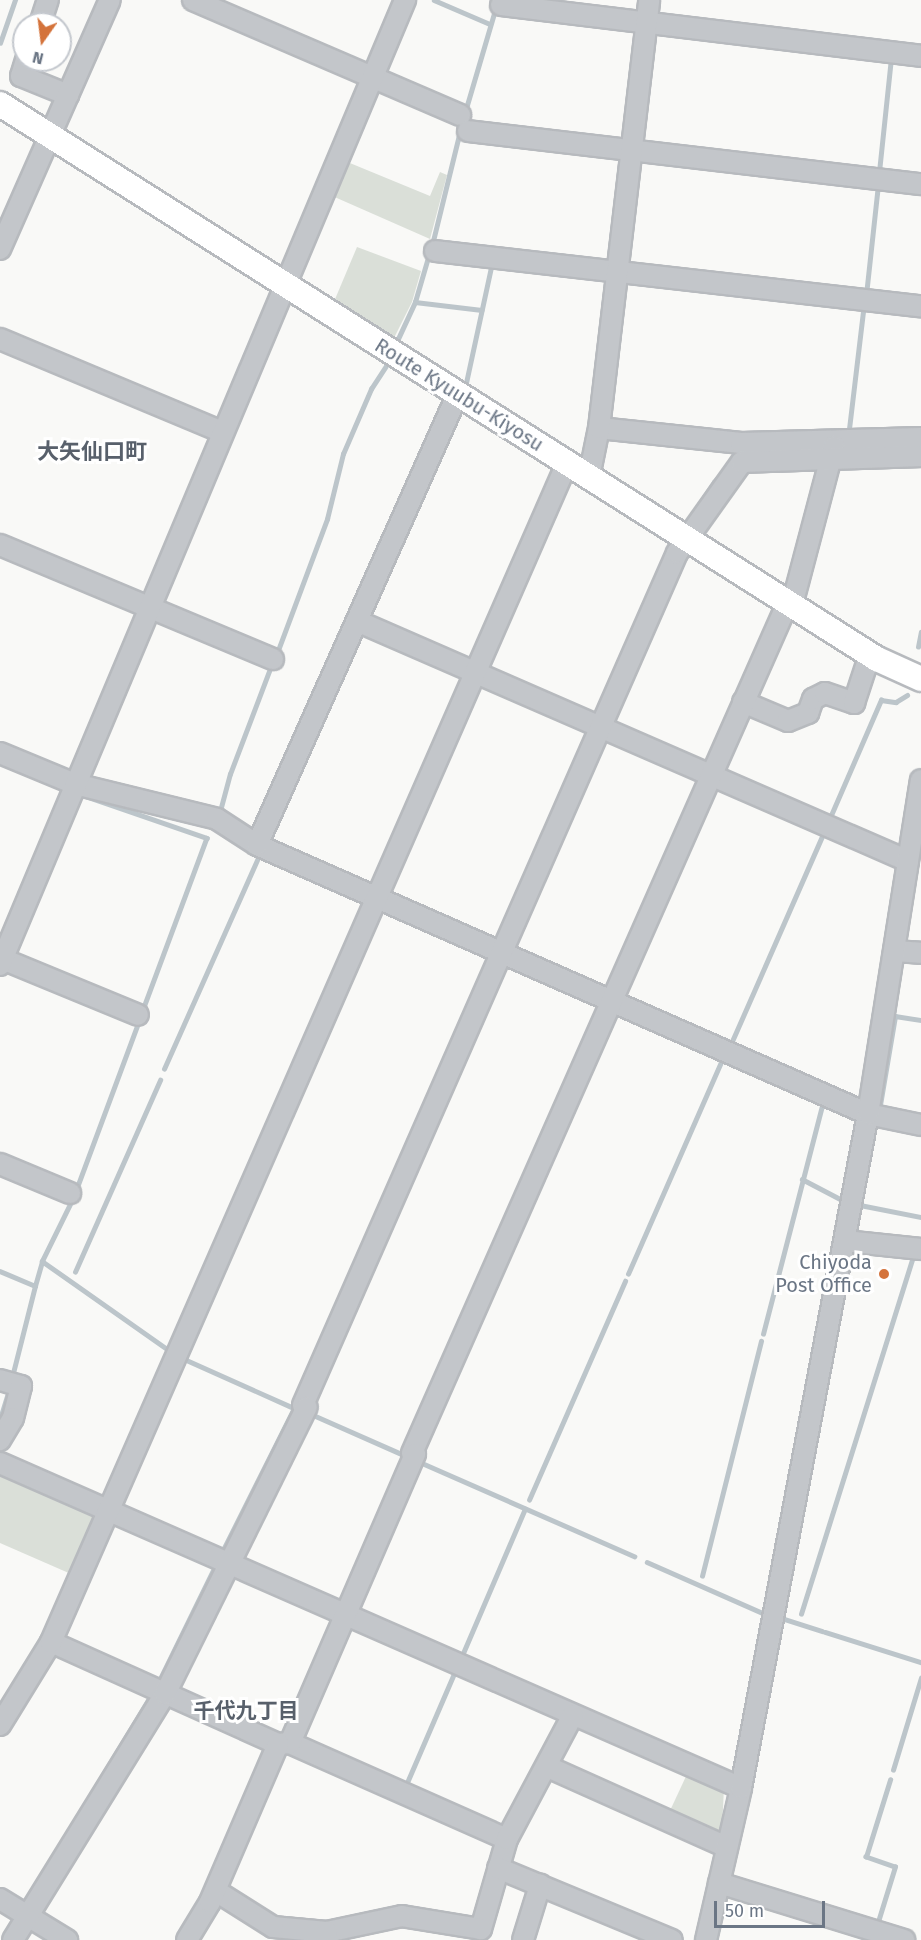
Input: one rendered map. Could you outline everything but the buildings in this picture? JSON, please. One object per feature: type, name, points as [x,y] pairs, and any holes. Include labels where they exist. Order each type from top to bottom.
[{"type":"main road","name":"Route Kyuubu-Kiyosu","points":[[0,104],[790,604],[870,654],[921,680]]},
{"type":"street","points":[[0,249],[110,0]]},
{"type":"street","points":[[194,0],[372,77],[464,123],[632,150],[921,184]]},
{"type":"street","points":[[138,1015],[1,960],[405,0]]},
{"type":"street","points":[[590,477],[600,428],[649,0]]},
{"type":"street","points":[[501,5],[921,56]]},
{"type":"street","points":[[22,72],[21,76],[68,95]]},
{"type":"street","points":[[435,251],[921,306]]},
{"type":"street","points":[[0,339],[222,432]]},
{"type":"street","points":[[257,844],[458,394]]},
{"type":"street","points":[[600,428],[741,443],[921,456]]},
{"type":"street","points":[[13,1940],[165,1694],[226,1563],[305,1406],[498,951],[596,726],[676,553],[742,462],[921,438]]},
{"type":"street","points":[[187,1940],[216,1891],[345,1615],[710,776],[790,604],[834,449]]},
{"type":"street","points":[[0,1725],[51,1642],[106,1510],[567,463]]},
{"type":"street","points":[[0,545],[273,659]]},
{"type":"street","points":[[357,621],[710,776],[913,853]]},
{"type":"street","points":[[743,702],[788,721],[808,713],[813,699],[825,693],[854,703],[870,654]]},
{"type":"street","points":[[0,753],[75,784],[217,819],[257,844],[868,1114],[921,1125]]},
{"type":"street","points":[[706,1940],[741,1788],[868,1114],[894,951],[913,853],[921,780]]},
{"type":"street","points":[[894,951],[921,953]]},
{"type":"street","points":[[0,1164],[70,1193]]},
{"type":"street","points":[[844,1241],[921,1249]]},
{"type":"street","points":[[0,1380],[21,1386],[13,1418],[0,1440]]},
{"type":"street","points":[[0,1463],[741,1788]]},
{"type":"street","points":[[51,1642],[165,1694],[507,1839]]},
{"type":"street","points":[[216,1891],[272,1933],[327,1932],[402,1916],[481,1929],[507,1839],[548,1767],[573,1715]]},
{"type":"street","points":[[548,1767],[727,1848]]},
{"type":"street","points":[[498,1868],[672,1940]]},
{"type":"street","points":[[719,1883],[904,1940]]},
{"type":"street","points":[[523,1940],[540,1885]]},
{"type":"street","points":[[0,1899],[67,1940]]},
{"type":"shaded area","points":[[345,161],[430,196],[440,172],[447,175],[430,239],[330,195]]},
{"type":"shaded area","points":[[357,247],[421,271],[412,302],[392,342],[333,304]]},
{"type":"shaded area","points":[[0,1472],[93,1512],[95,1520],[71,1574],[0,1543]]},
{"type":"shaded area","points":[[688,1772],[724,1787],[722,1830],[717,1837],[668,1815]]},
{"type":"waterway","points":[[0,43],[15,0]]},
{"type":"waterway","points":[[434,0],[490,24]]},
{"type":"waterway","points":[[465,112],[496,7]]},
{"type":"waterway","points":[[879,172],[891,57]]},
{"type":"waterway","points":[[432,245],[460,131]]},
{"type":"waterway","points":[[866,295],[878,184]]},
{"type":"waterway","points":[[397,341],[415,302],[429,254]]},
{"type":"waterway","points":[[466,383],[492,263]]},
{"type":"waterway","points":[[415,302],[482,310]]},
{"type":"waterway","points":[[849,429],[864,304]]},
{"type":"waterway","points":[[277,653],[327,519],[343,454],[371,389],[386,366]]},
{"type":"waterway","points":[[690,518],[714,482],[735,458]]},
{"type":"waterway","points":[[918,647],[921,632]]},
{"type":"waterway","points":[[220,811],[230,774],[271,666]]},
{"type":"waterway","points":[[829,820],[881,700],[896,702],[907,695]]},
{"type":"waterway","points":[[85,796],[207,838],[142,1013]]},
{"type":"waterway","points":[[730,1046],[824,832]]},
{"type":"waterway","points":[[164,1069],[260,853]]},
{"type":"waterway","points":[[880,1105],[895,1016],[921,1020]]},
{"type":"waterway","points":[[76,1190],[139,1021]]},
{"type":"waterway","points":[[628,1274],[723,1058]]},
{"type":"waterway","points":[[75,1272],[160,1080]]},
{"type":"waterway","points":[[763,1334],[823,1102]]},
{"type":"waterway","points":[[802,1179],[844,1201]]},
{"type":"waterway","points":[[42,1261],[73,1198]]},
{"type":"waterway","points":[[860,1202],[860,1205],[921,1217]]},
{"type":"waterway","points":[[801,1614],[913,1257]]},
{"type":"waterway","points":[[0,1271],[35,1286],[42,1261],[170,1351]]},
{"type":"waterway","points":[[529,1500],[625,1281]]},
{"type":"waterway","points":[[12,1377],[35,1286]]},
{"type":"waterway","points":[[702,1576],[761,1341]]},
{"type":"waterway","points":[[182,1358],[294,1408]]},
{"type":"waterway","points":[[0,1419],[9,1390]]},
{"type":"waterway","points":[[222,1552],[296,1404]]},
{"type":"waterway","points":[[311,1414],[404,1455]]},
{"type":"waterway","points":[[422,1463],[634,1556]]},
{"type":"waterway","points":[[461,1658],[525,1509]]},
{"type":"waterway","points":[[647,1562],[765,1614]]},
{"type":"waterway","points":[[158,1683],[216,1564]]},
{"type":"waterway","points":[[761,1630],[764,1614]]},
{"type":"waterway","points":[[781,1618],[822,1631]]},
{"type":"waterway","points":[[825,1632],[921,1662]]},
{"type":"waterway","points":[[756,1655],[760,1635]]},
{"type":"waterway","points":[[406,1785],[456,1669]]},
{"type":"waterway","points":[[893,1770],[921,1678]]},
{"type":"waterway","points":[[72,1826],[151,1695]]},
{"type":"waterway","points":[[877,1925],[895,1867],[866,1857],[890,1780]]},
{"type":"place","name":"Chiyoda Post Office","points":[[884,1274]]},
{"type":"district","name":"大矢仙口町","points":[[92,452]]},
{"type":"district","name":"千代九丁目","points":[[246,1711]]}]
